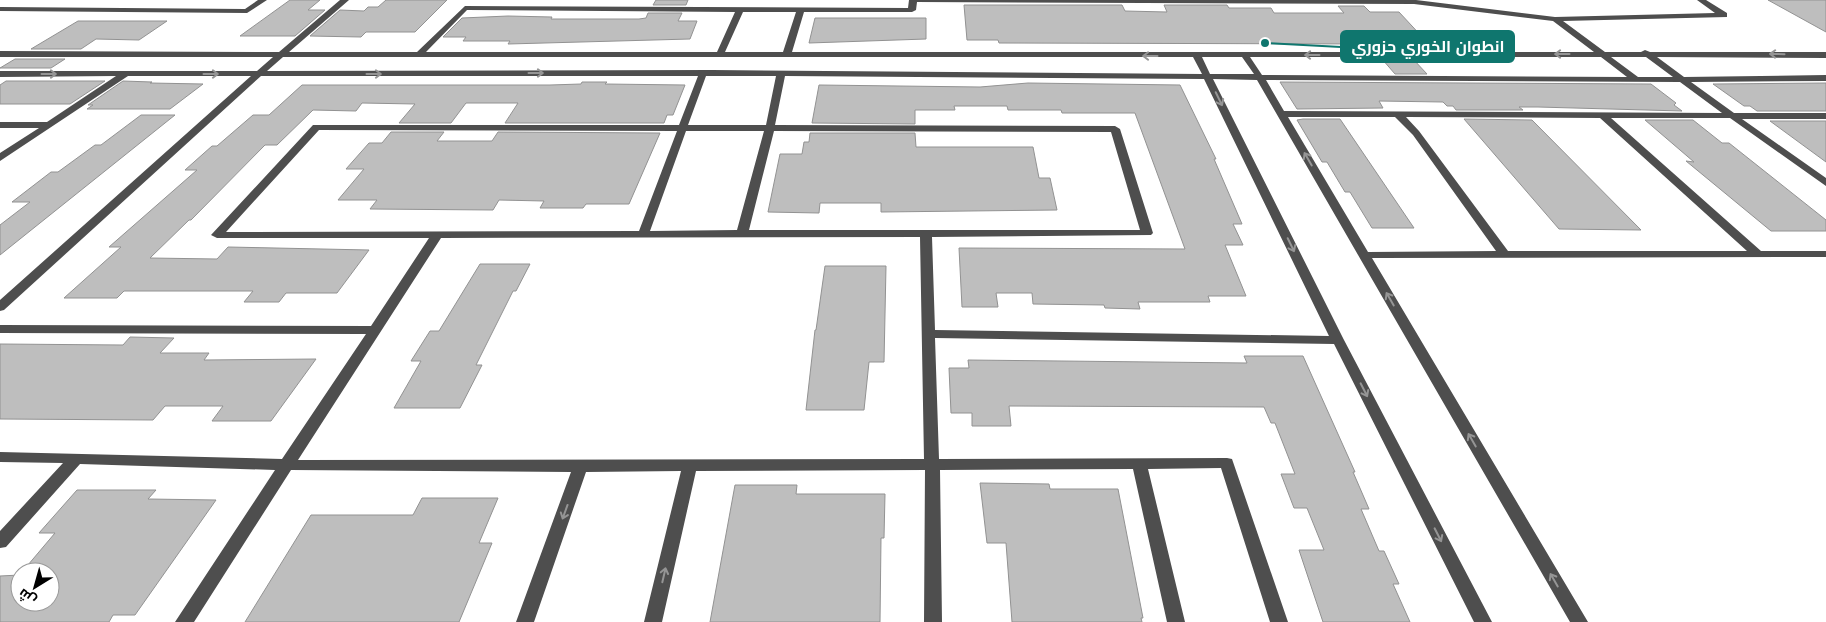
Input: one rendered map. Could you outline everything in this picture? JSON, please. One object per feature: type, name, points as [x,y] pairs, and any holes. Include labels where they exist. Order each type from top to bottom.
[{"type":"street","points":[[0,10],[247,11],[263,0]]},
{"type":"street","points":[[0,307],[282,53],[345,0]]},
{"type":"street","points":[[502,8],[508,0]]},
{"type":"street","points":[[696,9],[701,0]]},
{"type":"street","points":[[420,53],[465,8],[912,10],[913,0],[1413,1],[1555,19],[1724,15],[1701,0]]},
{"type":"street","points":[[720,54],[740,9]]},
{"type":"street","points":[[787,53],[801,10]]},
{"type":"street","points":[[1555,19],[1636,80]]},
{"type":"street","points":[[0,54],[787,53],[1245,56],[1646,53],[1826,55]]},
{"type":"street","points":[[1646,53],[1826,183]]},
{"type":"street","points":[[1197,56],[1338,340],[1483,622]]},
{"type":"street","points":[[1245,56],[1282,114],[1578,622]]},
{"type":"street","points":[[643,234],[703,73]]},
{"type":"street","points":[[0,74],[703,73],[1636,80],[1826,78]]},
{"type":"street","points":[[0,158],[126,74]]},
{"type":"street","points":[[742,234],[770,128],[781,74]]},
{"type":"street","points":[[1282,114],[1399,116],[1826,116]]},
{"type":"street","points":[[1602,115],[1758,254]]},
{"type":"street","points":[[1399,116],[1416,133],[1505,255]]},
{"type":"street","points":[[0,125],[50,125]]},
{"type":"street","points":[[316,127],[770,128],[1115,129],[1147,233],[217,236],[316,127]]},
{"type":"street","points":[[926,234],[932,463],[933,622]]},
{"type":"street","points":[[184,622],[437,235]]},
{"type":"street","points":[[1364,255],[1826,254]]},
{"type":"street","points":[[0,329],[375,330]]},
{"type":"street","points":[[928,334],[1338,340]]},
{"type":"street","points":[[0,457],[288,465],[689,468],[932,463],[1227,463],[1279,622]]},
{"type":"street","points":[[0,542],[76,459]]},
{"type":"street","points":[[1139,463],[1176,622]]},
{"type":"street","points":[[525,622],[581,466]]},
{"type":"street","points":[[653,622],[689,468]]},
{"type":"building","points":[[290,0],[320,0],[308,10],[325,10],[295,36],[240,36]]},
{"type":"building","points":[[386,0],[447,0],[415,32],[366,32],[361,37],[310,36],[340,10],[364,11],[368,7],[378,7]]},
{"type":"building","points":[[656,0],[688,0],[686,5],[653,5]]},
{"type":"building","points":[[1768,0],[1826,0],[1826,32]]},
{"type":"building","points":[[964,5],[1122,5],[1125,11],[1167,12],[1164,5],[1227,5],[1229,8],[1271,8],[1274,13],[1344,13],[1338,6],[1364,6],[1370,12],[1399,12],[1425,40],[1396,40],[1405,50],[1374,50],[1369,44],[999,43],[998,40],[967,40]]},
{"type":"building","points":[[648,13],[682,13],[678,21],[697,21],[690,39],[508,44],[510,41],[463,41],[466,37],[443,37],[462,18],[508,16],[552,17],[551,19],[639,19],[646,18]]},
{"type":"building","points":[[815,18],[926,18],[926,39],[809,43]]},
{"type":"building","points":[[78,21],[167,21],[139,40],[96,39],[81,49],[31,49]]},
{"type":"building","points":[[15,59],[65,59],[51,68],[0,68]]},
{"type":"building","points":[[1382,59],[1413,59],[1427,74],[1395,74]]},
{"type":"building","points":[[6,81],[105,81],[70,104],[0,104],[0,85]]},
{"type":"building","points":[[123,81],[203,84],[170,109],[87,109],[93,105],[88,105]]},
{"type":"building","points":[[582,82],[685,85],[673,115],[667,115],[664,123],[505,123],[518,103],[466,103],[451,123],[399,123],[415,104],[362,103],[356,111],[313,110],[277,145],[265,145],[191,220],[150,258],[217,259],[228,247],[369,250],[337,293],[286,293],[279,302],[244,302],[253,291],[124,291],[117,298],[64,298],[121,247],[109,247],[197,170],[185,170],[212,146],[217,146],[253,115],[269,115],[302,85],[550,85],[581,84]]},
{"type":"building","points":[[1280,82],[1651,84],[1676,103],[1674,105],[1682,111],[1538,107],[1519,107],[1523,110],[1456,110],[1453,106],[1447,106],[1443,102],[1379,101],[1383,108],[1297,109]]},
{"type":"building","points":[[1028,83],[1180,85],[1216,159],[1214,159],[1242,224],[1233,224],[1243,245],[1225,245],[1246,296],[1208,296],[1210,302],[1138,302],[1140,309],[1105,308],[1104,305],[1033,304],[1032,293],[996,293],[998,307],[962,307],[959,248],[1185,249],[1135,113],[1062,113],[1061,110],[1008,110],[1007,106],[954,106],[955,110],[915,110],[915,124],[812,123],[819,85],[980,87]]},
{"type":"building","points":[[1826,83],[1826,111],[1757,111],[1750,106],[1744,106],[1713,84]]},
{"type":"building","points":[[141,115],[175,115],[0,255],[0,225],[30,202],[12,202],[51,172],[58,172],[95,145],[101,145]]},
{"type":"building","points":[[1340,119],[1414,228],[1372,228],[1350,192],[1345,192],[1327,162],[1322,162],[1297,120]]},
{"type":"building","points":[[1464,119],[1532,120],[1641,230],[1559,229]]},
{"type":"building","points":[[1645,120],[1693,120],[1722,143],[1729,143],[1826,220],[1826,231],[1771,231],[1686,161],[1694,162]]},
{"type":"building","points":[[1770,121],[1826,121],[1826,162]]},
{"type":"building","points":[[391,132],[444,132],[437,141],[492,141],[498,132],[660,133],[629,204],[586,204],[583,208],[540,208],[544,201],[499,200],[493,210],[370,209],[377,200],[338,200],[364,169],[346,169],[369,143],[382,143]]},
{"type":"building","points":[[810,133],[915,133],[916,147],[1033,147],[1039,178],[1050,178],[1057,210],[881,212],[881,203],[820,203],[819,213],[768,212],[780,154],[802,154],[804,142],[809,142]]},
{"type":"building","points":[[480,264],[530,264],[516,291],[513,291],[476,365],[482,365],[460,408],[394,408],[421,361],[411,361],[430,331],[439,331]]},
{"type":"building","points":[[825,266],[886,266],[884,362],[869,362],[864,410],[806,410],[815,330]]},
{"type":"building","points":[[130,337],[174,338],[160,353],[209,353],[204,360],[316,359],[271,421],[212,421],[223,406],[165,406],[153,420],[0,419],[0,344],[123,345]]},
{"type":"building","points":[[1244,356],[1303,356],[1355,472],[1353,472],[1369,509],[1361,509],[1379,551],[1384,551],[1399,584],[1393,584],[1410,622],[1323,622],[1299,550],[1324,550],[1307,508],[1294,508],[1281,474],[1295,474],[1275,423],[1271,423],[1264,407],[1009,406],[1011,426],[972,426],[972,413],[951,413],[949,368],[969,368],[968,360],[1247,363]]},
{"type":"building","points":[[980,483],[1049,484],[1050,489],[1118,489],[1143,618],[1141,618],[1142,622],[1012,622],[1006,543],[987,543]]},
{"type":"building","points":[[735,485],[797,485],[796,494],[885,494],[884,538],[881,538],[880,622],[710,622]]},
{"type":"building","points":[[77,490],[156,490],[148,499],[216,500],[135,615],[113,615],[109,622],[0,622],[0,576],[10,576],[10,612],[60,612],[60,562],[30,562],[55,533],[39,533]]},
{"type":"building","points":[[422,498],[498,498],[479,543],[492,543],[459,622],[245,622],[311,515],[413,515]]},
{"type":"place","name":"انطوان الخوري حزوري","points":[[1265,43]]}]
